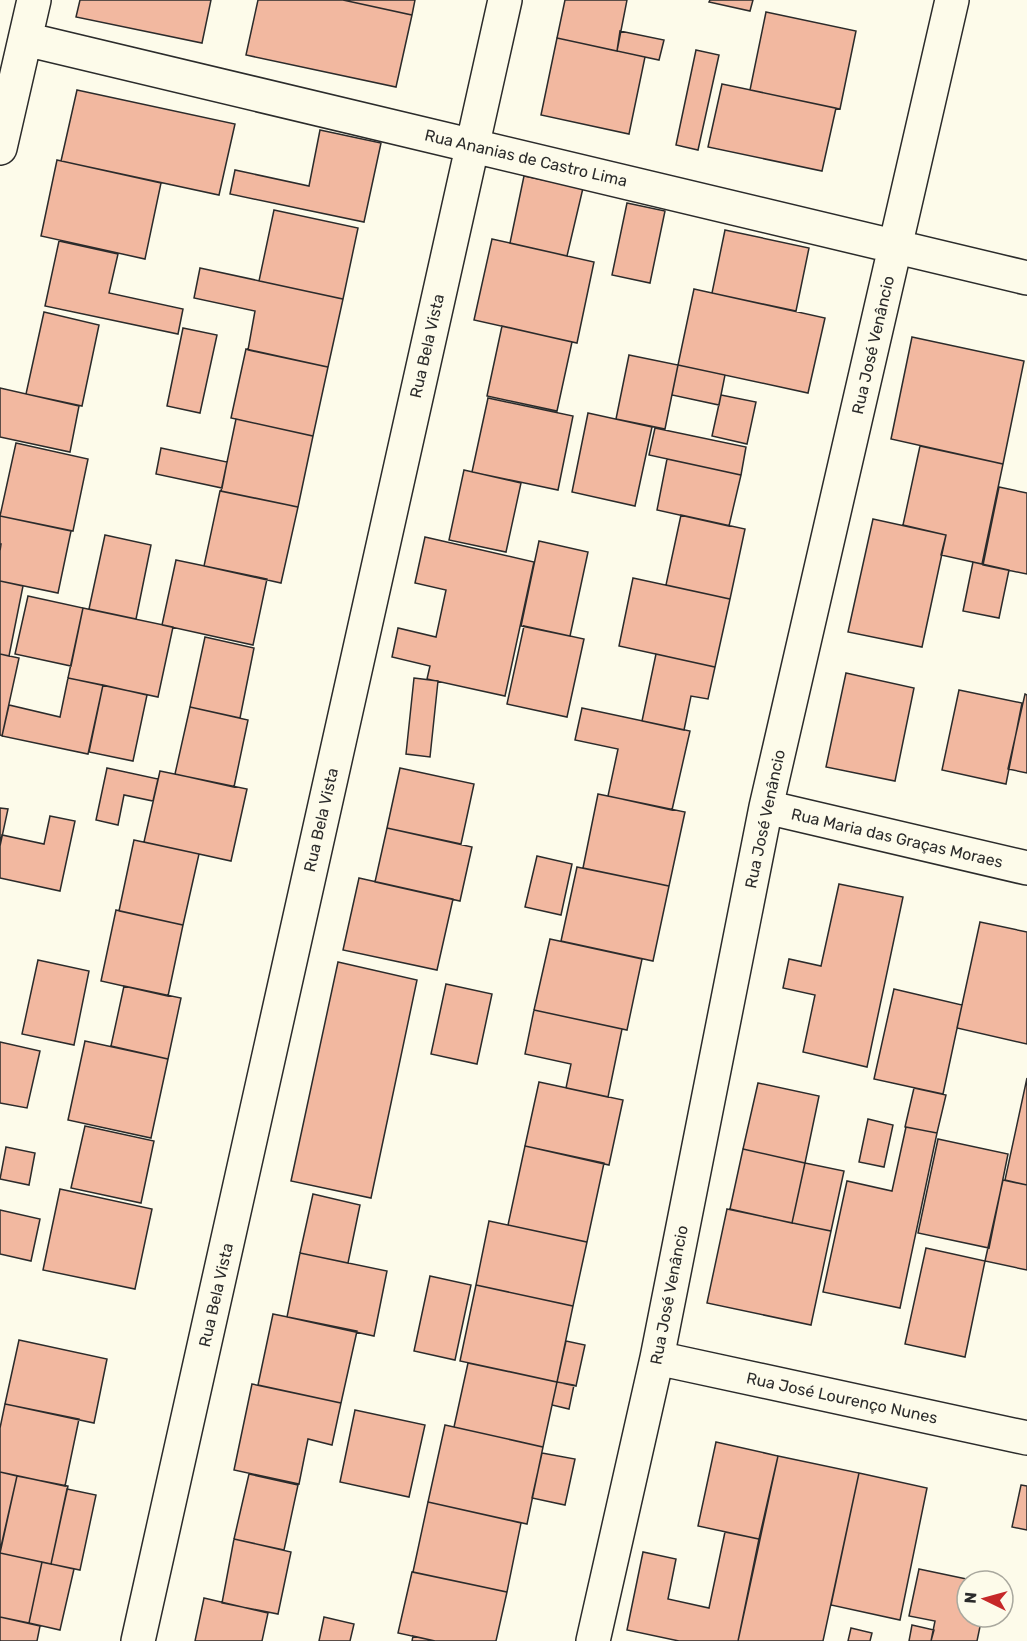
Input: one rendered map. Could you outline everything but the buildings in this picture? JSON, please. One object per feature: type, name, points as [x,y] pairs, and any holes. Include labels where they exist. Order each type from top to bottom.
[{"type":"street","points":[[0,148],[14,58],[34,0]]},
{"type":"street","name":"Rua Bela Vista","points":[[138,1641],[505,0]]},
{"type":"street","name":"Rua José Venâncio","points":[[593,1641],[657,1358],[766,807],[952,0]]},
{"type":"street","name":"Rua Ananias de Castro Lima","points":[[14,58],[472,146],[1027,278]]},
{"type":"street","name":"Rua Maria das Graças Moraes","points":[[766,807],[1027,868]]},
{"type":"street","name":"Rua José Lourenço Nunes","points":[[657,1358],[1027,1438]]}]
